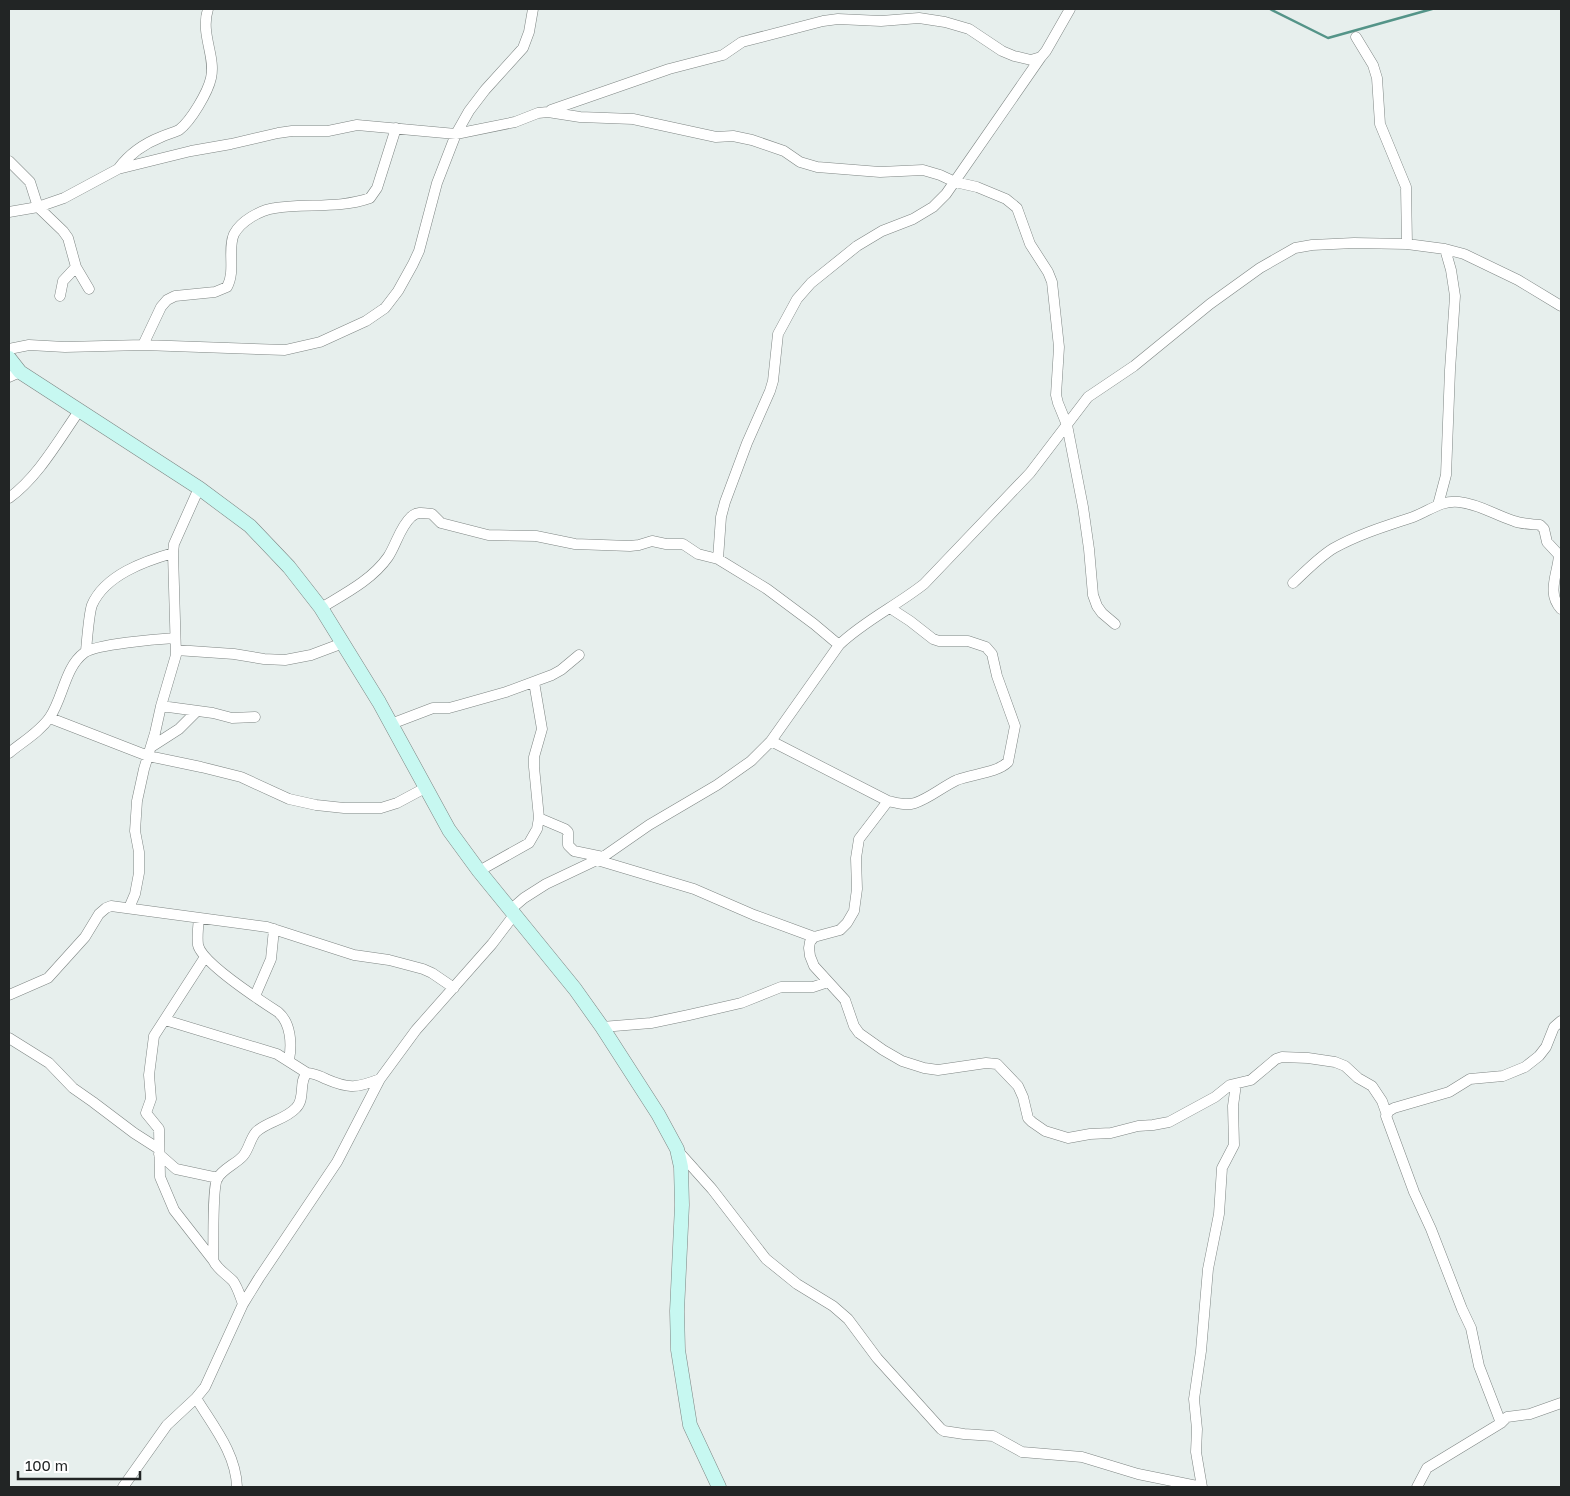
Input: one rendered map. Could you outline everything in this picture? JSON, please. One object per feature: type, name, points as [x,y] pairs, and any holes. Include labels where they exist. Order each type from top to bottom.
[{"type":"street","points":[[118,169],[140,147],[183,127],[207,89],[212,76],[205,24],[208,9]]},
{"type":"street","points":[[9,349],[29,345],[66,347],[143,345],[284,350],[320,342],[366,322],[385,308],[398,291],[413,264],[419,250],[438,183],[456,134],[468,111],[523,48],[529,32],[533,9]]},
{"type":"street","points":[[718,559],[721,517],[724,507],[747,443],[770,391],[773,381],[778,334],[797,299],[811,283],[857,246],[882,231],[913,219],[933,207],[946,194],[1053,40],[1070,9]]},
{"type":"street","points":[[9,212],[38,207],[64,198],[118,169],[191,151],[292,131],[328,132],[357,125],[456,134],[515,122],[669,69],[723,55],[742,42],[823,21],[838,19],[881,21],[919,18],[945,22],[968,29],[1002,50],[1023,59],[1031,60],[1041,57]]},
{"type":"street","points":[[1356,37],[1375,72],[1379,92],[1380,124],[1406,187],[1407,244]]},
{"type":"street","points":[[548,112],[580,117],[633,119],[716,137],[733,136],[744,138],[784,151],[806,165],[817,168],[880,172],[923,170],[955,182],[994,192],[1016,208],[1030,244],[1050,276],[1056,310],[1059,347],[1056,395],[1067,425],[1084,507],[1093,595],[1102,613],[1115,624]]},
{"type":"street","points":[[143,345],[158,313],[167,300],[175,296],[215,292],[227,287],[231,273],[233,236],[253,216],[273,208],[345,204],[370,198],[377,188],[396,128]]},
{"type":"street","points":[[9,161],[30,182],[38,207],[63,230],[68,238],[76,266],[89,289]]},
{"type":"street","points":[[124,1487],[168,1425],[196,1398],[208,1382],[243,1304],[338,1162],[380,1079],[416,1030],[454,988],[524,898],[546,884],[600,859],[649,825],[717,785],[751,761],[771,741],[840,645],[852,633],[924,584],[1030,473],[1088,397],[1134,366],[1210,304],[1279,256],[1295,248],[1312,245],[1407,244],[1445,249],[1464,254],[1518,280],[1561,306]]},
{"type":"street","points":[[1438,505],[1446,475],[1455,296],[1445,249]]},
{"type":"street","points":[[60,296],[63,281],[76,266]]},
{"type":"street","points":[[9,358],[15,374],[79,411],[199,488],[250,526],[289,567],[321,608],[379,702],[448,830],[478,871],[575,989],[658,1114],[676,1149],[681,1167],[682,1205],[677,1310],[678,1350],[690,1425],[719,1487]]},
{"type":"street","points":[[9,498],[16,493],[41,464],[79,411]]},
{"type":"street","points":[[129,908],[135,894],[139,874],[139,852],[135,831],[136,809],[176,650],[174,544],[199,488]]},
{"type":"street","points":[[1294,583],[1315,562],[1334,548],[1392,523],[1438,505],[1451,502],[1471,504],[1514,521],[1540,525],[1547,542],[1559,555],[1554,580],[1554,591],[1557,604],[1561,609]]},
{"type":"street","points":[[321,608],[359,584],[382,564],[397,541],[406,522],[419,512],[432,514],[440,524],[488,535],[536,536],[575,544],[639,546],[652,541],[666,544],[683,544],[698,554],[718,559],[767,589],[840,645]]},
{"type":"street","points":[[9,753],[50,718],[72,670],[86,651],[92,606],[109,583],[150,560],[173,552]]},
{"type":"street","points":[[771,741],[888,801],[903,804],[913,804],[956,780],[1004,766],[1008,762],[1015,726],[997,676],[992,654],[986,647],[968,641],[939,641],[933,639],[890,608]]},
{"type":"street","points":[[86,651],[176,638]]},
{"type":"street","points":[[176,650],[216,652],[285,660],[311,655],[343,643]]},
{"type":"street","points":[[391,724],[433,708],[449,708],[534,682],[556,673],[578,655]]},
{"type":"street","points":[[478,871],[529,843],[538,829],[540,818],[534,757],[542,729],[534,682]]},
{"type":"street","points":[[161,706],[218,714],[232,718],[255,717]]},
{"type":"street","points":[[150,752],[179,729],[197,711]]},
{"type":"street","points":[[50,718],[150,752],[241,777],[289,798],[316,805],[344,808],[381,808],[397,803],[425,788]]},
{"type":"street","points":[[540,818],[568,832],[568,845],[572,850],[694,889],[754,915],[814,937],[840,930],[854,911],[857,889],[856,858],[859,839],[888,801]]},
{"type":"street","points":[[9,995],[48,978],[84,936],[99,914],[111,906],[260,925],[354,955],[389,960],[423,969],[454,988]]},
{"type":"street","points":[[199,918],[198,945],[205,957],[216,968],[278,1012],[285,1020],[290,1034],[289,1060]]},
{"type":"street","points":[[255,996],[272,959],[274,929]]},
{"type":"street","points":[[814,937],[810,942],[810,956],[814,966],[845,1000],[854,1026],[859,1033],[902,1061],[924,1068],[938,1070],[986,1063],[997,1064],[1006,1071],[1022,1092],[1028,1118],[1045,1131],[1059,1136],[1075,1137],[1118,1132],[1138,1126],[1162,1124],[1215,1096],[1230,1085],[1251,1080],[1276,1059],[1282,1057],[1308,1058],[1335,1062],[1346,1066],[1358,1078],[1372,1086],[1382,1101],[1392,1136],[1402,1156],[1414,1192],[1471,1328],[1480,1366],[1500,1423]]},
{"type":"street","points":[[205,957],[154,1039],[149,1075],[151,1099],[146,1113],[159,1129],[160,1177],[174,1210],[216,1266],[233,1281],[243,1304]]},
{"type":"street","points":[[602,1028],[651,1023],[741,1003],[781,986],[813,987],[828,982]]},
{"type":"street","points":[[165,1020],[267,1050],[289,1060],[307,1073],[315,1074],[342,1086],[362,1086],[380,1079]]},
{"type":"street","points":[[1386,1115],[1394,1108],[1448,1092],[1470,1079],[1503,1076],[1525,1068],[1546,1047],[1554,1027],[1561,1021]]},
{"type":"street","points":[[9,1038],[48,1063],[73,1088],[159,1151],[176,1169],[218,1178]]},
{"type":"street","points":[[213,1260],[214,1193],[218,1178],[243,1156],[256,1133],[269,1124],[287,1116],[298,1107],[302,1095],[303,1079],[307,1073]]},
{"type":"street","points":[[676,1149],[712,1189],[766,1259],[796,1284],[833,1306],[848,1319],[877,1358],[940,1429],[964,1434],[993,1436],[1022,1452],[1082,1457],[1144,1476],[1202,1487],[1196,1452],[1197,1429],[1194,1399],[1202,1342],[1208,1269],[1219,1214],[1222,1168],[1234,1144],[1233,1106],[1236,1084]]},
{"type":"street","points":[[196,1398],[229,1452],[236,1479],[236,1487]]},
{"type":"street","points":[[1417,1487],[1427,1468],[1507,1417],[1530,1414],[1561,1403]]},
{"type":"waterway","points":[[1270,9],[1328,38],[1432,9]]}]
